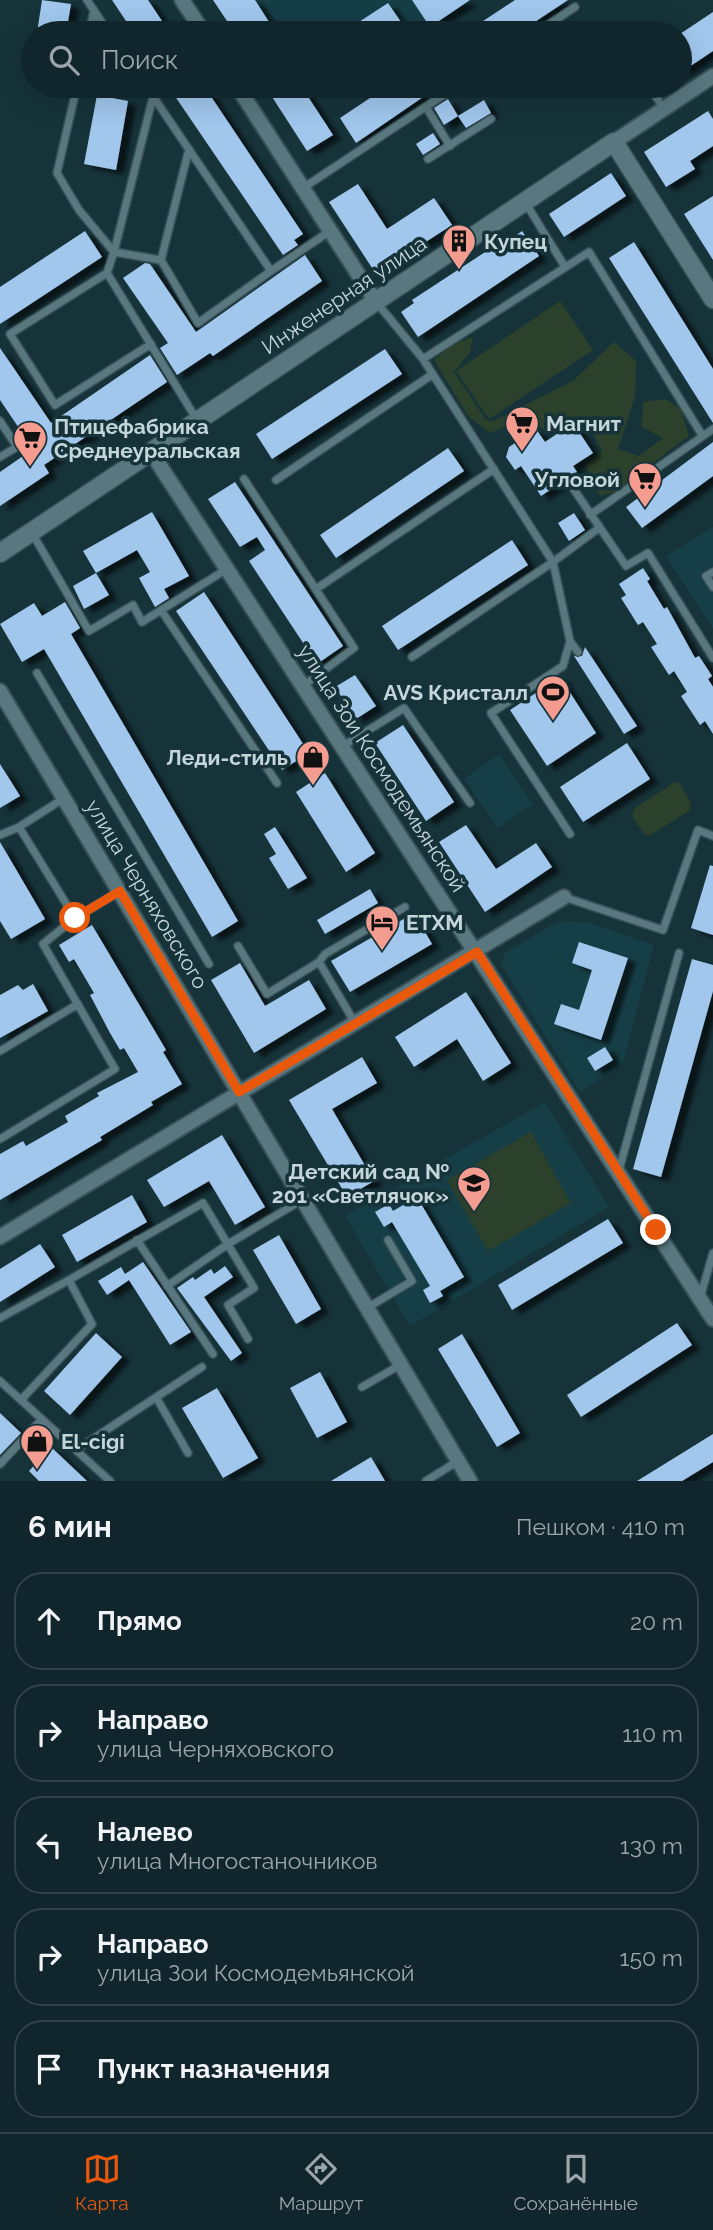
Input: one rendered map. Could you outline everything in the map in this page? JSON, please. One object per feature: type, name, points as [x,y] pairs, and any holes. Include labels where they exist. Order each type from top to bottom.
[{"type":"street","points":[[183,0],[196,21]]},
{"type":"street","name":"Инженерная улица","points":[[692,93],[710,83]]},
{"type":"street","points":[[245,98],[376,302]]},
{"type":"street","name":"Инженерная улица","points":[[0,553],[683,98]]},
{"type":"street","points":[[614,142],[713,299]]},
{"type":"street","name":"улица Зои Космодемьянской","points":[[151,452],[713,1319]]},
{"type":"street","name":"улица Черняховского","points":[[0,691],[4,707],[66,797],[470,1481]]},
{"type":"street","points":[[0,1237],[477,952],[564,897]]},
{"type":"lane","points":[[87,0],[102,21]]},
{"type":"lane","points":[[554,21],[575,7]]},
{"type":"lane","points":[[92,21],[94,10]]},
{"type":"lane","points":[[74,98],[58,173],[79,210],[114,252],[161,260]]},
{"type":"lane","points":[[150,344],[55,405],[10,334],[107,273],[153,98]]},
{"type":"lane","points":[[154,98],[271,271]]},
{"type":"lane","points":[[303,188],[439,98]]},
{"type":"lane","points":[[657,98],[664,109]]},
{"type":"lane","points":[[426,107],[450,146]]},
{"type":"lane","points":[[428,159],[491,119]]},
{"type":"lane","points":[[190,149],[161,260],[198,323],[330,231]]},
{"type":"lane","points":[[525,202],[565,267]]},
{"type":"lane","points":[[423,359],[589,252],[702,435]]},
{"type":"lane","points":[[107,273],[198,421]]},
{"type":"lane","points":[[376,302],[423,359],[553,562],[570,640],[578,652]]},
{"type":"lane","points":[[276,480],[433,374]]},
{"type":"lane","points":[[0,421],[17,447],[0,457]]},
{"type":"lane","points":[[590,514],[713,429]]},
{"type":"lane","points":[[316,589],[494,469]]},
{"type":"lane","points":[[244,479],[354,648],[303,686]]},
{"type":"lane","points":[[573,488],[626,566],[648,553],[713,658]]},
{"type":"lane","points":[[412,657],[599,528]]},
{"type":"lane","points":[[31,532],[89,631],[133,605],[142,622],[227,569]]},
{"type":"lane","points":[[713,572],[706,576],[713,587]]},
{"type":"lane","points":[[161,610],[276,783]]},
{"type":"lane","points":[[570,640],[563,666],[491,713],[570,834]]},
{"type":"lane","points":[[37,673],[209,964]]},
{"type":"lane","points":[[343,746],[404,708],[470,803]]},
{"type":"lane","points":[[0,835],[19,827],[66,797]]},
{"type":"lane","points":[[19,827],[75,918]]},
{"type":"lane","points":[[564,897],[663,930],[698,830],[713,836]]},
{"type":"lane","points":[[0,1139],[115,1069],[43,944],[75,918],[120,891]]},
{"type":"lane","points":[[238,946],[267,994],[319,962],[325,954],[405,906]]},
{"type":"lane","points":[[618,1171],[679,953]]},
{"type":"lane","points":[[319,962],[355,1023]]},
{"type":"lane","points":[[0,1051],[78,1004]]},
{"type":"lane","points":[[167,1286],[228,1244],[303,1200]]},
{"type":"lane","points":[[0,1318],[203,1203],[254,1288],[228,1305],[248,1339]]},
{"type":"lane","points":[[137,1240],[213,1354]]},
{"type":"lane","points":[[366,1309],[412,1281],[388,1240]]},
{"type":"lane","points":[[700,1299],[713,1253]]},
{"type":"lane","points":[[21,1400],[92,1324],[69,1280]]},
{"type":"lane","points":[[362,1387],[400,1365]]},
{"type":"lane","points":[[76,1450],[202,1367]]},
{"type":"lane","points":[[0,1381],[110,1481]]},
{"type":"lane","points":[[156,1397],[188,1453]]},
{"type":"lane","points":[[0,1464],[42,1419]]},
{"type":"lane","points":[[426,1481],[458,1461]]},
{"type":"shaded area","points":[[213,0],[470,0],[439,21],[227,21]]},
{"type":"shaded area","points":[[713,527],[713,629],[666,556]]},
{"type":"shaded area","points":[[499,754],[533,804],[498,828],[464,779]]},
{"type":"shaded area","points":[[559,921],[587,922],[654,945],[622,1066],[580,1092],[501,964],[505,953]]},
{"type":"shaded area","name":"Детский сад № 201 «Светлячок»","points":[[545,1102],[609,1207],[410,1326],[345,1216]]},
{"type":"green space","points":[[560,301],[593,350],[489,419],[456,371]]},
{"type":"green space","points":[[473,337],[470,352],[454,372],[486,420],[494,421],[574,380],[614,342],[636,361],[635,397],[618,449],[639,456],[663,438],[642,427],[643,402],[666,399],[681,410],[689,436],[614,492],[600,496],[585,465],[602,451],[587,423],[571,418],[545,430],[525,418],[490,433],[468,416],[434,360],[454,344]]},
{"type":"green space","points":[[675,782],[680,783],[691,803],[689,811],[649,836],[643,833],[632,815],[635,808]]},
{"type":"green space","points":[[531,1132],[571,1203],[488,1251],[447,1180]]},
{"type":"building","points":[[42,0],[71,4],[68,21],[39,21]]},
{"type":"building","points":[[112,0],[148,0],[162,21],[126,21]]},
{"type":"building","points":[[213,0],[255,0],[268,21],[227,21]]},
{"type":"building","points":[[412,0],[470,0],[439,21],[426,21]]},
{"type":"building","points":[[515,0],[568,0],[536,21],[483,21]]},
{"type":"building","points":[[388,3],[400,21],[360,21]]},
{"type":"building","points":[[713,12],[713,51],[692,65],[692,26]]},
{"type":"building","points":[[96,98],[128,101],[116,170],[84,164]]},
{"type":"building","points":[[176,98],[212,98],[303,234],[294,240],[298,245],[283,255]]},
{"type":"building","points":[[273,98],[309,98],[333,135],[307,151]]},
{"type":"building","points":[[370,98],[422,98],[356,143],[340,118]]},
{"type":"building","points":[[448,99],[458,116],[444,125],[434,108]]},
{"type":"building","points":[[484,100],[491,113],[466,128],[458,116]]},
{"type":"building","points":[[708,111],[713,119],[713,146],[690,161],[695,169],[666,187],[644,152]]},
{"type":"building","points":[[433,133],[440,144],[423,155],[416,144]]},
{"type":"building","points":[[611,173],[626,196],[564,237],[549,214]]},
{"type":"building","points":[[358,184],[387,229],[434,198],[452,225],[376,274],[329,202]]},
{"type":"building","points":[[713,196],[713,260],[684,214]]},
{"type":"building","points":[[85,231],[102,257],[0,324],[0,287]]},
{"type":"building","points":[[522,231],[539,256],[418,337],[401,312],[414,303],[412,300],[505,239],[507,242]]},
{"type":"building","points":[[634,242],[713,369],[713,423],[609,258]]},
{"type":"building","points":[[305,255],[322,281],[213,356],[210,353],[177,375],[160,348],[168,343],[123,278],[145,263],[150,264],[196,332]]},
{"type":"building","points":[[0,348],[51,423],[150,355],[167,382],[44,465],[49,473],[0,506],[0,472],[33,449],[0,400]]},
{"type":"building","points":[[385,349],[402,374],[272,459],[256,434]]},
{"type":"building","points":[[573,423],[593,453],[573,466],[577,472],[541,496],[521,466],[515,470],[506,457],[509,447],[536,429],[545,442]]},
{"type":"building","points":[[713,442],[713,476],[642,528],[626,507]]},
{"type":"building","points":[[448,448],[464,471],[336,558],[320,535]]},
{"type":"building","points":[[235,482],[343,646],[317,664],[249,561],[265,550],[257,537],[240,547],[208,499]]},
{"type":"building","points":[[152,512],[189,576],[164,589],[169,598],[155,607],[139,578],[150,572],[137,550],[96,573],[83,551]]},
{"type":"building","points":[[574,513],[585,530],[569,541],[558,523]]},
{"type":"building","points":[[512,540],[528,565],[398,650],[382,626]]},
{"type":"building","points":[[643,568],[650,579],[647,581],[664,609],[667,607],[695,658],[699,656],[712,676],[708,679],[713,687],[713,734],[705,721],[700,725],[681,696],[687,692],[674,671],[669,675],[651,647],[657,644],[643,622],[638,625],[621,598],[626,595],[619,584]]},
{"type":"building","points":[[96,573],[109,595],[84,609],[73,586]]},
{"type":"building","points":[[204,592],[309,753],[282,770],[176,611]]},
{"type":"building","points":[[65,602],[80,628],[71,634],[238,921],[212,937],[44,649],[22,662],[0,624],[34,603],[42,616]]},
{"type":"building","points":[[585,647],[637,726],[624,734],[574,656],[582,656]]},
{"type":"building","points":[[355,675],[376,706],[356,719],[335,687]]},
{"type":"building","name":"AVS Кристалл","points":[[560,677],[596,733],[547,766],[510,710]]},
{"type":"building","points":[[403,725],[454,802],[426,821],[375,743]]},
{"type":"building","points":[[627,743],[650,779],[583,822],[560,787]]},
{"type":"building","points":[[0,764],[20,796],[0,808]]},
{"type":"building","points":[[325,773],[375,853],[346,872],[296,792]]},
{"type":"building","points":[[466,825],[496,869],[536,843],[552,867],[485,912],[439,842]]},
{"type":"building","points":[[275,827],[307,878],[288,889],[269,858],[276,854],[264,834]]},
{"type":"building","points":[[0,842],[45,919],[11,939],[0,921]]},
{"type":"building","points":[[710,865],[713,866],[713,935],[691,928]]},
{"type":"building","points":[[370,889],[378,903],[325,934],[317,920]]},
{"type":"building","name":"ЕТХМ","points":[[414,913],[432,944],[350,992],[331,961]]},
{"type":"building","points":[[92,925],[166,1050],[163,1052],[182,1084],[100,1137],[102,1140],[0,1200],[0,1154],[23,1141],[26,1146],[68,1122],[65,1116],[99,1096],[97,1093],[138,1072],[124,1048],[120,1050],[110,1033],[90,995],[94,993],[74,959],[69,962],[59,945]]},
{"type":"building","points":[[579,942],[628,958],[601,1040],[554,1024],[561,1004],[579,1010],[592,970],[572,963]]},
{"type":"building","points":[[692,959],[713,965],[713,991],[661,1177],[633,1169]]},
{"type":"building","points":[[240,963],[265,1006],[309,980],[326,1009],[254,1053],[211,980]]},
{"type":"building","points":[[33,984],[48,1011],[0,1038],[0,995],[18,985],[23,990]]},
{"type":"building","points":[[466,992],[511,1063],[483,1081],[457,1039],[414,1067],[395,1037]]},
{"type":"building","points":[[605,1047],[613,1060],[595,1071],[587,1058]]},
{"type":"building","points":[[362,1057],[377,1083],[332,1109],[374,1181],[347,1197],[289,1100]]},
{"type":"building","points":[[222,1135],[265,1207],[235,1225],[209,1181],[164,1207],[147,1180]]},
{"type":"building","points":[[132,1195],[147,1222],[77,1262],[62,1235]]},
{"type":"building","points":[[417,1197],[464,1277],[440,1291],[443,1296],[430,1303],[423,1290],[430,1286],[392,1222],[384,1227],[375,1212],[389,1204],[393,1211]]},
{"type":"building","points":[[608,1219],[623,1243],[512,1310],[498,1285]]},
{"type":"building","points":[[279,1235],[321,1309],[296,1324],[253,1250]]},
{"type":"building","points":[[40,1244],[55,1267],[0,1302],[0,1269]]},
{"type":"building","points":[[143,1262],[191,1332],[170,1345],[129,1280],[107,1295],[98,1281],[121,1267],[125,1274]]},
{"type":"building","points":[[225,1266],[233,1277],[204,1297],[242,1353],[231,1361],[177,1288],[193,1277],[195,1280],[211,1269],[214,1274]]},
{"type":"building","points":[[677,1323],[692,1345],[581,1417],[567,1395]]},
{"type":"building","points":[[96,1333],[122,1357],[70,1415],[44,1391]]},
{"type":"building","points":[[462,1334],[520,1433],[497,1447],[438,1349]]},
{"type":"building","points":[[320,1372],[347,1422],[317,1438],[290,1388]]},
{"type":"building","points":[[217,1388],[258,1458],[223,1478],[182,1408]]},
{"type":"building","points":[[0,1413],[21,1433],[0,1455]]},
{"type":"building","points":[[713,1434],[713,1462],[682,1481],[637,1481]]},
{"type":"building","points":[[51,1447],[87,1481],[39,1481],[29,1471]]},
{"type":"building","points":[[371,1457],[385,1481],[331,1481]]},
{"type":"place","name":"Купец","points":[[459,271]]},
{"type":"place","name":"Магнит","points":[[522,453]]},
{"type":"place","name":"Птицефабрика Среднеуральская","points":[[30,468]]},
{"type":"place","name":"Угловой","points":[[645,509]]},
{"type":"place","name":"AVS Кристалл","points":[[553,722]]},
{"type":"place","name":"Леди-стиль","points":[[313,787]]},
{"type":"place","name":"ЕТХМ","points":[[382,952]]},
{"type":"place","name":"Детский сад № 201 «Светлячок»","points":[[474,1213]]},
{"type":"place","name":"El-cigi","points":[[37,1471]]},
{"type":"route","points":[[75,918],[120,891],[177,983],[239,1092],[477,952],[656,1230]]}]
